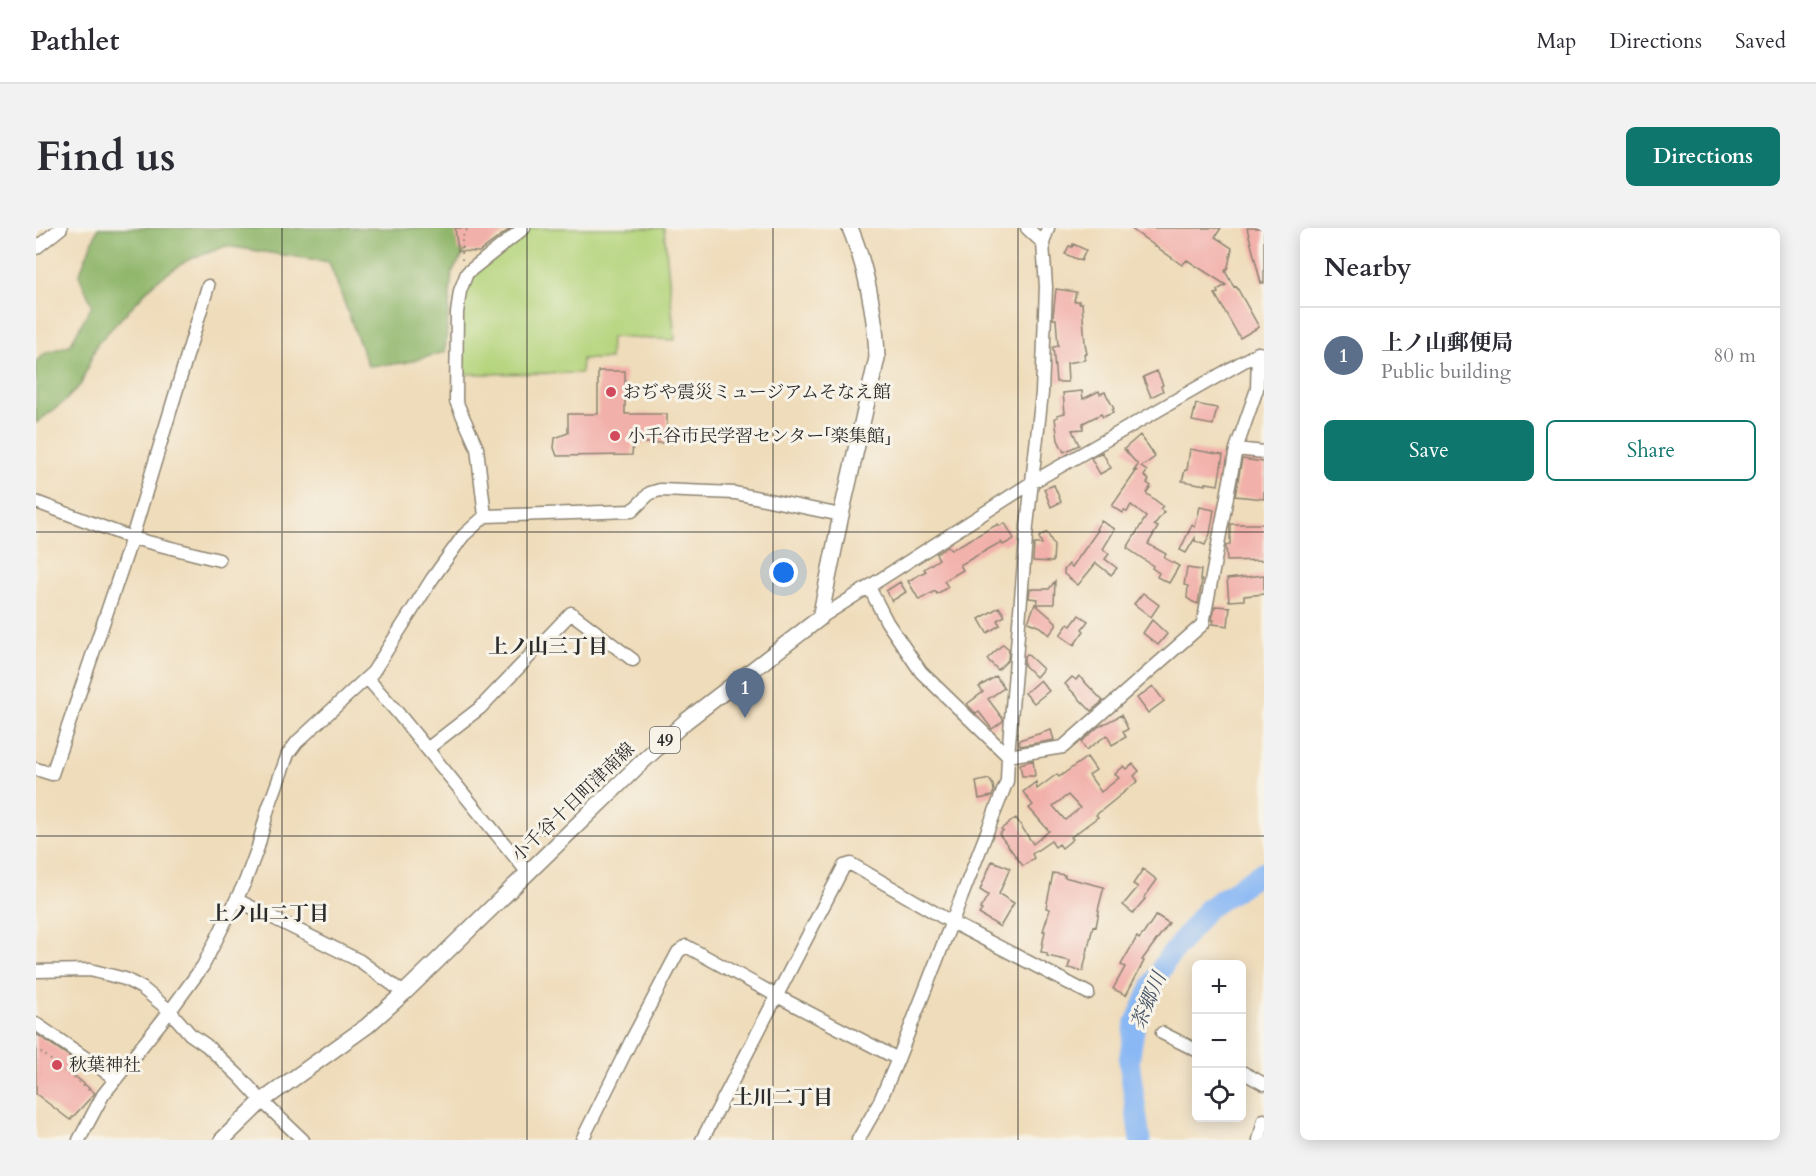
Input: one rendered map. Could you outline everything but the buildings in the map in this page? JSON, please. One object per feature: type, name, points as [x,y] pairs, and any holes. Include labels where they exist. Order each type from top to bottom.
[{"type":"main road","points":[[820,618],[877,358],[876,331],[858,247],[850,228]]},
{"type":"main road","name":"小千谷十日町津南線","points":[[222,1140],[262,1101],[367,1026],[404,993],[686,721],[820,618]]},
{"type":"street","points":[[36,248],[62,228]]},
{"type":"street","points":[[485,516],[477,448],[456,401],[457,313],[460,291],[467,273],[524,228]]},
{"type":"street","points":[[1027,228],[1043,243]]},
{"type":"street","points":[[858,1140],[879,1103],[898,1059],[1007,781],[1032,483],[1042,393],[1046,287],[1043,243],[1048,228]]},
{"type":"street","points":[[36,769],[52,774],[132,538],[208,286]]},
{"type":"street","points":[[820,618],[1032,483],[1261,354]]},
{"type":"street","points":[[1008,756],[1063,747],[1203,624],[1236,449],[1257,389],[1261,354]]},
{"type":"street","points":[[1236,449],[1264,452]]},
{"type":"street","points":[[79,1140],[101,1100],[203,966],[237,900],[258,847],[268,809],[288,753],[373,672],[432,579],[463,536],[485,516],[632,511],[651,493],[660,490],[735,493],[841,515]]},
{"type":"street","points":[[36,502],[132,538],[219,560]]},
{"type":"street","points":[[869,587],[887,622],[921,672],[1008,756]]},
{"type":"street","points":[[427,749],[480,708],[571,613],[633,660]]},
{"type":"street","points":[[367,678],[528,873]]},
{"type":"street","points":[[702,1140],[844,866],[851,864],[951,922],[1088,993]]},
{"type":"street","points":[[237,900],[360,961],[404,993]]},
{"type":"street","points":[[583,1140],[631,1041],[678,952],[686,946],[898,1059]]},
{"type":"street","points":[[36,971],[90,970],[125,980],[142,988],[240,1077],[303,1140]]},
{"type":"street","points":[[36,1024],[116,1079]]},
{"type":"street","points":[[1162,1033],[1192,1048]]},
{"type":"street","points":[[1246,1074],[1264,1084]]},
{"type":"street","points":[[1259,1140],[1264,1120]]},
{"type":"path","points":[[462,261],[462,238],[468,228]]},
{"type":"path","points":[[36,1048],[101,1100]]},
{"type":"green space","points":[[98,228],[496,228],[471,242],[452,272],[445,352],[404,363],[368,366],[329,262],[226,246],[188,260],[155,282],[97,344],[81,384],[64,402],[36,423],[36,361],[46,353],[70,345],[92,305],[79,275]]},
{"type":"green space","points":[[518,228],[664,228],[675,340],[611,337],[610,359],[582,359],[581,373],[457,374],[463,284]]},
{"type":"waterway","name":"茶郷川","points":[[1140,1140],[1129,1061],[1135,1024],[1152,986],[1166,961],[1207,909],[1264,871]]},
{"type":"place","name":"おぢや震災ミュージアムそなえ館","points":[[611,392]]},
{"type":"place","name":"小千谷市民学習センター「楽集館」","points":[[615,436]]},
{"type":"place","name":"上ノ山郵便局","points":[[745,718]]},
{"type":"place","name":"秋葉神社","points":[[57,1065]]},
{"type":"district","name":"上ノ山三丁目","points":[[548,646]]},
{"type":"district","name":"上ノ山二丁目","points":[[269,913]]},
{"type":"district","name":"土川二丁目","points":[[783,1097]]}]
